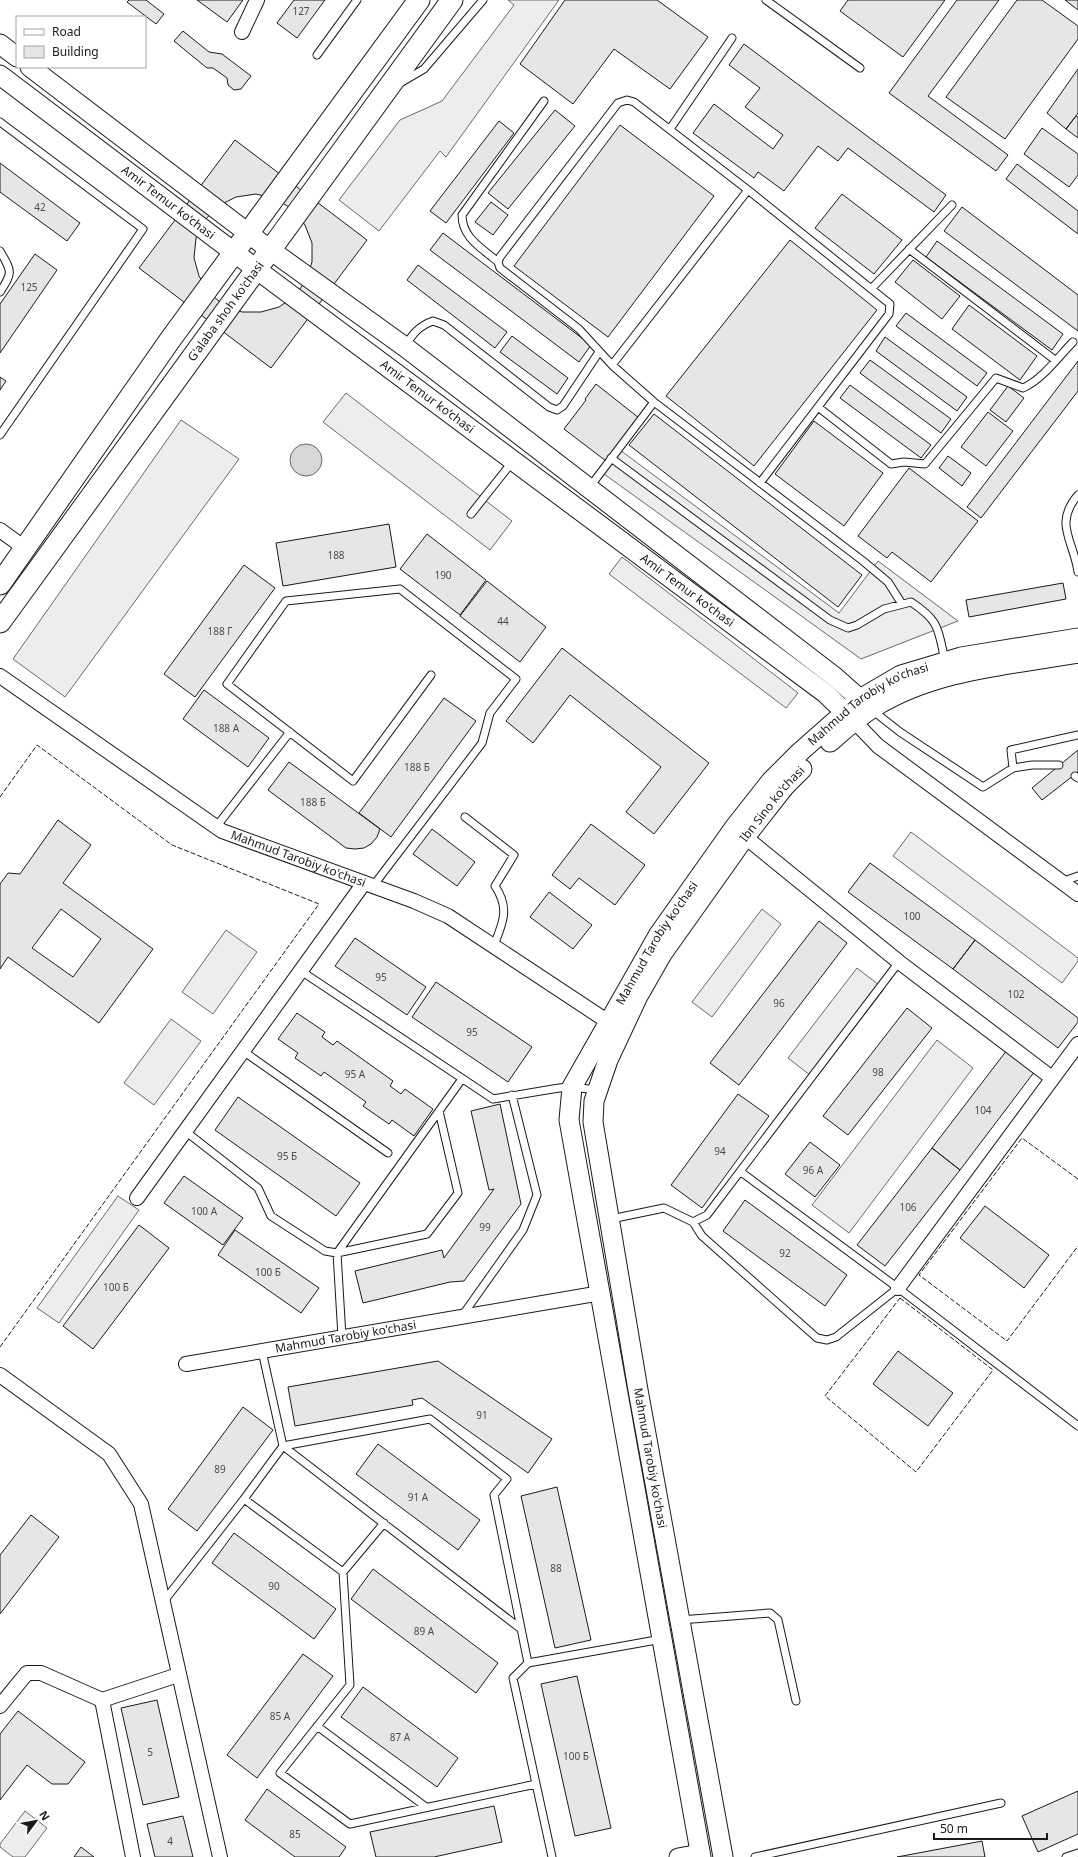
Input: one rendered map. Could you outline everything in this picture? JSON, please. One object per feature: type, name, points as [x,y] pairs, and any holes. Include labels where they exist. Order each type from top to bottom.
[{"type":"main road","points":[[0,584],[26,549],[170,340],[419,0]]},
{"type":"main road","name":"G'alaba shoh ko'chasi","points":[[0,622],[269,249],[452,0]]},
{"type":"main road","points":[[0,44],[16,56]]},
{"type":"main road","name":"Amir Temur ko‘chasi","points":[[31,68],[269,249],[405,347],[835,677],[866,704]]},
{"type":"main road","name":"Amir Temur ko‘chasi","points":[[0,75],[234,253],[825,693],[849,716]]},
{"type":"main road","name":"Mahmud Tarobiy ko'chasi","points":[[701,1855],[569,1120],[572,1087],[615,1026],[659,934],[739,832],[771,781],[901,675],[961,657],[1078,638]]},
{"type":"main road","points":[[866,704],[945,677],[976,670],[1078,653]]},
{"type":"main road","name":"Mahmud Tarobiy ko'chasi","points":[[615,1026],[608,1060],[594,1101],[592,1122],[723,1857]]},
{"type":"street","points":[[242,32],[257,0]]},
{"type":"street","points":[[0,530],[26,549]]},
{"type":"street","name":"Mahmud Tarobiy ko'chasi","points":[[0,676],[216,827],[414,901],[448,916],[615,1026]]},
{"type":"street","points":[[849,716],[878,746],[1064,881],[1078,894]]},
{"type":"street","points":[[739,832],[899,962],[1052,1078]]},
{"type":"street","points":[[137,1198],[301,971],[368,885]]},
{"type":"street","points":[[898,1288],[1078,1044]]},
{"type":"street","name":"Mahmud Tarobiy ko'chasi","points":[[186,1364],[601,1293]]},
{"type":"street","points":[[0,1374],[108,1454],[141,1504],[164,1601],[178,1675],[220,1857]]},
{"type":"street","points":[[0,1706],[27,1673],[41,1673],[102,1700],[178,1675]]},
{"type":"street","points":[[102,1700],[133,1857]]},
{"type":"street","points":[[678,1857],[701,1855]]},
{"type":"lane","points":[[317,55],[357,0]]},
{"type":"lane","points":[[383,93],[424,70],[483,0]]},
{"type":"lane","points":[[766,0],[860,68]]},
{"type":"lane","points":[[670,129],[732,38]]},
{"type":"lane","points":[[498,262],[500,256],[618,103],[627,100],[634,102],[670,129],[890,304],[889,314],[760,482]]},
{"type":"lane","points":[[544,101],[462,215],[462,226],[468,237],[498,262],[500,268],[579,329],[612,365],[654,402],[863,561],[888,582],[902,604]]},
{"type":"lane","points":[[0,122],[143,229],[0,435]]},
{"type":"lane","points":[[612,365],[748,190]]},
{"type":"lane","points":[[871,289],[952,205]]},
{"type":"lane","points":[[909,250],[1055,360]]},
{"type":"lane","points":[[0,251],[10,268],[9,278],[0,292]]},
{"type":"lane","points":[[405,347],[412,334],[423,324],[433,320],[444,325],[549,407],[557,410],[563,406],[599,352]]},
{"type":"lane","points":[[818,407],[891,464],[904,462],[925,464],[996,378],[1023,388],[1036,380],[1073,342]]},
{"type":"lane","points":[[588,488],[654,402]]},
{"type":"lane","points":[[611,458],[830,620],[848,628],[857,625],[884,609],[910,602],[928,613],[936,624],[946,661]]},
{"type":"lane","points":[[471,514],[513,461]]},
{"type":"lane","points":[[1078,495],[1068,506],[1065,522],[1069,545],[1078,572]]},
{"type":"lane","points":[[368,885],[482,743],[490,713],[516,679],[400,589],[286,601],[227,684],[353,781],[431,675]]},
{"type":"lane","points":[[866,704],[900,732],[983,787],[1013,768],[1032,765],[1060,765]]},
{"type":"lane","points":[[216,827],[290,732]]},
{"type":"lane","points":[[1013,768],[1011,750],[1078,735]]},
{"type":"lane","points":[[465,817],[514,855],[495,886],[502,897],[504,919],[494,945]]},
{"type":"lane","points":[[1064,881],[1078,876]]},
{"type":"lane","points":[[693,1222],[707,1215],[899,962]]},
{"type":"lane","points":[[301,971],[493,1099],[572,1087],[598,1090]]},
{"type":"lane","points":[[243,1051],[388,1153]]},
{"type":"lane","points":[[342,1338],[337,1253],[462,1079]]},
{"type":"lane","points":[[461,1317],[523,1230],[537,1195],[512,1096]]},
{"type":"lane","points":[[185,1131],[258,1188],[271,1216],[325,1251],[337,1253],[427,1234],[458,1193],[439,1111]]},
{"type":"lane","points":[[741,1172],[898,1288],[1078,1426]]},
{"type":"lane","points":[[609,1220],[664,1208],[693,1222],[702,1236],[817,1338],[827,1340],[836,1336],[898,1288]]},
{"type":"lane","points":[[262,1351],[283,1446],[521,1629]]},
{"type":"lane","points":[[164,1601],[244,1499],[283,1446],[430,1419],[506,1479],[494,1495],[528,1663]]},
{"type":"lane","points":[[244,1499],[343,1572]]},
{"type":"lane","points":[[384,1523],[343,1572],[350,1685],[280,1773],[350,1824],[536,1784]]},
{"type":"lane","points":[[680,1620],[770,1613],[778,1620],[796,1701]]},
{"type":"lane","points":[[552,1857],[513,1678],[528,1663],[662,1639]]},
{"type":"lane","points":[[317,1726],[426,1808]]},
{"type":"lane","points":[[755,1857],[1001,1803]]},
{"type":"lane","points":[[1066,1857],[1078,1853]]},
{"type":"shaded area","points":[[508,0],[559,0],[446,157],[440,151],[379,231],[339,200],[400,120],[442,101],[514,5]]},
{"type":"shaded area","points":[[346,393],[512,521],[490,550],[323,422]]},
{"type":"shaded area","points":[[181,420],[239,459],[65,697],[13,659]]},
{"type":"shaded area","points":[[303,444],[309,444],[318,448],[322,460],[318,472],[309,476],[303,476],[294,472],[290,463],[290,457],[294,448]]},
{"type":"shaded area","points":[[620,450],[839,613],[878,561],[958,621],[861,659],[604,474]]},
{"type":"shaded area","points":[[622,557],[798,693],[786,708],[609,574]]},
{"type":"shaded area","points":[[911,832],[1078,958],[1078,961],[1062,983],[893,856]]},
{"type":"shaded area","points":[[762,909],[781,924],[712,1017],[692,1002]]},
{"type":"shaded area","points":[[226,930],[257,952],[213,1014],[182,992]]},
{"type":"shaded area","points":[[857,968],[884,989],[815,1079],[788,1058]]},
{"type":"shaded area","points":[[171,1019],[201,1041],[154,1105],[124,1083]]},
{"type":"shaded area","points":[[937,1040],[973,1068],[849,1233],[812,1205]]},
{"type":"shaded area","points":[[118,1196],[139,1210],[59,1323],[37,1308]]},
{"type":"shaded area","points":[[25,1811],[47,1828],[25,1857],[13,1857],[0,1847],[0,1844]]},
{"type":"building","points":[[129,0],[146,0],[164,14],[156,24],[127,2]]},
{"type":"building","points":[[197,0],[243,0],[227,22]]},
{"type":"building","points":[[294,0],[325,0],[297,38],[277,23]]},
{"type":"building","points":[[565,0],[657,0],[708,37],[670,89],[614,49],[573,104],[520,64]]},
{"type":"building","points":[[848,0],[945,0],[903,57],[840,11]]},
{"type":"building","points":[[957,0],[999,0],[928,96],[1008,155],[996,171],[889,93]]},
{"type":"building","points":[[1017,0],[1042,0],[1078,26],[1078,39],[1005,139],[946,97]]},
{"type":"building","points":[[1065,0],[1078,0],[1078,10]]},
{"type":"building","points":[[183,31],[209,52],[222,54],[251,76],[241,89],[234,90],[228,85],[227,78],[213,68],[207,68],[174,41]]},
{"type":"building","points":[[744,44],[946,195],[934,212],[848,148],[838,161],[818,146],[784,191],[758,172],[754,178],[693,133],[714,104],[773,149],[783,135],[745,107],[760,88],[729,65]]},
{"type":"building","points":[[1078,69],[1078,113],[1066,129],[1047,113]]},
{"type":"building","points":[[555,110],[575,126],[508,209],[488,193]]},
{"type":"building","points":[[1076,116],[1078,117],[1078,138],[1066,129]]},
{"type":"building","points":[[499,121],[514,133],[446,223],[430,211]]},
{"type":"building","points":[[620,125],[714,196],[608,337],[514,266]]},
{"type":"building","points":[[1042,128],[1078,154],[1078,175],[1069,187],[1024,154]]},
{"type":"building","points":[[235,140],[367,240],[271,368],[139,268]],"holes":[[[256,194],[276,199],[292,209],[305,225],[312,243],[312,262],[306,280],[295,296],[279,307],[261,312],[242,312],[224,305],[209,293],[199,276],[194,258],[196,238],[205,220],[218,206],[236,197]]]},
{"type":"building","points":[[0,163],[80,223],[67,241],[0,192]]},
{"type":"building","points":[[1017,164],[1078,211],[1078,234],[1006,179]]},
{"type":"building","points":[[842,194],[902,240],[874,274],[815,228]]},
{"type":"building","points":[[491,202],[508,215],[493,235],[475,222]]},
{"type":"building","points":[[962,207],[1078,295],[1078,331],[944,231]]},
{"type":"building","points":[[443,233],[591,345],[579,362],[430,250]]},
{"type":"building","points":[[790,240],[877,310],[754,466],[666,396]]},
{"type":"building","points":[[937,241],[1063,334],[1052,350],[926,257]]},
{"type":"building","points":[[35,254],[57,270],[0,353],[0,304]]},
{"type":"building","points":[[913,260],[960,296],[942,319],[895,282]]},
{"type":"building","points":[[418,265],[507,332],[495,348],[407,280]]},
{"type":"building","points":[[969,305],[1037,356],[1020,380],[952,329]]},
{"type":"building","points":[[906,313],[987,373],[977,386],[896,326]]},
{"type":"building","points":[[512,336],[568,378],[557,394],[500,352]]},
{"type":"building","points":[[885,337],[967,397],[957,411],[876,351]]},
{"type":"building","points":[[870,360],[951,419],[941,433],[860,373]]},
{"type":"building","points":[[1078,361],[1078,391],[981,518],[967,507]]},
{"type":"building","points":[[0,377],[6,381],[0,390]]},
{"type":"building","points":[[596,384],[639,418],[606,461],[564,429]]},
{"type":"building","points":[[850,385],[931,445],[921,458],[840,398]]},
{"type":"building","points":[[1008,386],[1024,398],[1006,422],[990,410]]},
{"type":"building","points":[[988,412],[1013,431],[986,466],[961,447]]},
{"type":"building","points":[[654,414],[862,575],[838,607],[629,445]]},
{"type":"building","points":[[814,421],[883,473],[844,526],[775,474]]},
{"type":"building","points":[[948,456],[971,473],[962,486],[939,468]]},
{"type":"building","points":[[909,468],[978,521],[931,582],[892,552],[887,558],[858,536]]},
{"type":"building","points":[[389,524],[396,567],[283,586],[276,543]]},
{"type":"building","points":[[427,534],[486,580],[460,615],[400,569]]},
{"type":"building","points":[[244,565],[275,588],[195,697],[164,674]]},
{"type":"building","points":[[487,581],[546,627],[520,662],[460,616]]},
{"type":"building","points":[[1063,583],[1066,599],[969,617],[966,600]]},
{"type":"building","points":[[562,648],[709,763],[654,834],[626,812],[661,767],[570,695],[533,743],[506,721]]},
{"type":"building","points":[[204,690],[269,738],[248,767],[183,719]]},
{"type":"building","points":[[444,698],[476,721],[391,837],[359,813]]},
{"type":"building","points":[[1078,750],[1078,772],[1042,800],[1032,788]]},
{"type":"building","points":[[289,762],[380,829],[377,837],[371,844],[364,848],[346,848],[268,790]]},
{"type":"building","points":[[58,820],[91,845],[63,883],[153,949],[99,1023],[8,957],[0,969],[0,884],[8,873],[20,874]],"holes":[[[61,909],[101,939],[73,977],[32,948]]]},
{"type":"building","points":[[591,824],[645,865],[615,905],[579,878],[570,889],[552,875]]},
{"type":"building","points":[[432,829],[475,862],[457,886],[413,854]]},
{"type":"building","points":[[870,863],[975,940],[953,969],[848,892]]},
{"type":"building","points":[[549,892],[592,925],[573,949],[530,917]]},
{"type":"building","points":[[819,921],[847,943],[739,1085],[710,1063]]},
{"type":"building","points":[[355,938],[426,987],[407,1015],[335,966]]},
{"type":"building","points":[[975,940],[1078,1018],[1078,1022],[1058,1048],[953,969]]},
{"type":"building","points":[[436,982],[532,1047],[508,1082],[412,1017]]},
{"type":"building","points":[[907,1008],[932,1028],[848,1135],[823,1116]]},
{"type":"building","points":[[297,1013],[325,1032],[322,1037],[333,1045],[337,1041],[393,1081],[390,1086],[401,1094],[405,1089],[433,1109],[414,1136],[392,1120],[389,1124],[363,1106],[366,1102],[324,1072],[321,1076],[295,1058],[298,1053],[278,1039]]},
{"type":"building","points":[[1007,1050],[1035,1071],[960,1170],[932,1148]]},
{"type":"building","points":[[738,1094],[769,1116],[702,1208],[671,1185]]},
{"type":"building","points":[[238,1097],[360,1183],[336,1216],[215,1130]]},
{"type":"building","points":[[500,1104],[521,1204],[464,1281],[450,1282],[363,1303],[355,1271],[442,1250],[444,1258],[494,1189],[489,1190],[471,1111]]},
{"type":"building","points":[[810,1142],[840,1165],[815,1197],[785,1174]]},
{"type":"building","points":[[932,1148],[960,1170],[885,1266],[857,1245]]},
{"type":"building","points":[[184,1176],[243,1218],[223,1245],[164,1203]]},
{"type":"building","points":[[745,1200],[847,1275],[825,1306],[723,1231]]},
{"type":"building","points":[[985,1206],[1049,1255],[1024,1288],[960,1238]]},
{"type":"building","points":[[139,1225],[169,1248],[93,1349],[63,1326]]},
{"type":"building","points":[[235,1230],[319,1288],[301,1313],[218,1255]]},
{"type":"building","points":[[898,1351],[953,1393],[928,1426],[873,1384]]},
{"type":"building","points":[[438,1361],[552,1439],[528,1473],[422,1398],[412,1400],[413,1405],[295,1426],[288,1387]]},
{"type":"building","points":[[243,1407],[273,1430],[197,1531],[168,1509]]},
{"type":"building","points":[[378,1444],[480,1520],[458,1550],[356,1474]]},
{"type":"building","points":[[557,1487],[591,1640],[555,1648],[521,1496]]},
{"type":"building","points":[[31,1515],[59,1537],[0,1614],[0,1555]]},
{"type":"building","points":[[234,1533],[336,1609],[314,1639],[212,1563]]},
{"type":"building","points":[[373,1569],[498,1663],[476,1693],[351,1599]]},
{"type":"building","points":[[303,1654],[333,1676],[257,1778],[227,1755]]},
{"type":"building","points":[[577,1676],[611,1828],[575,1836],[541,1684]]},
{"type":"building","points":[[363,1687],[458,1758],[437,1787],[341,1717]]},
{"type":"building","points":[[157,1700],[179,1797],[143,1805],[121,1708]]},
{"type":"building","points":[[18,1711],[85,1762],[68,1784],[52,1784],[27,1765],[0,1800],[0,1734]]},
{"type":"building","points":[[267,1789],[346,1847],[339,1857],[295,1857],[245,1820]]},
{"type":"building","points":[[1078,1791],[1078,1834],[1038,1852],[1022,1816]]},
{"type":"building","points":[[494,1806],[502,1842],[434,1857],[376,1857],[370,1832]]},
{"type":"building","points":[[183,1816],[193,1857],[155,1857],[147,1824]]},
{"type":"building","points":[[982,1841],[985,1857],[897,1857]]},
{"type":"building","points":[[81,1847],[94,1857],[74,1857]]},
{"type":"fence","points":[[0,797],[37,745],[172,845],[319,904],[0,1347]]},
{"type":"fence","points":[[1078,1179],[1022,1138],[919,1275],[1007,1341],[1078,1246]]},
{"type":"fence","points":[[900,1298],[993,1370],[916,1472],[825,1396],[900,1298]]}]
